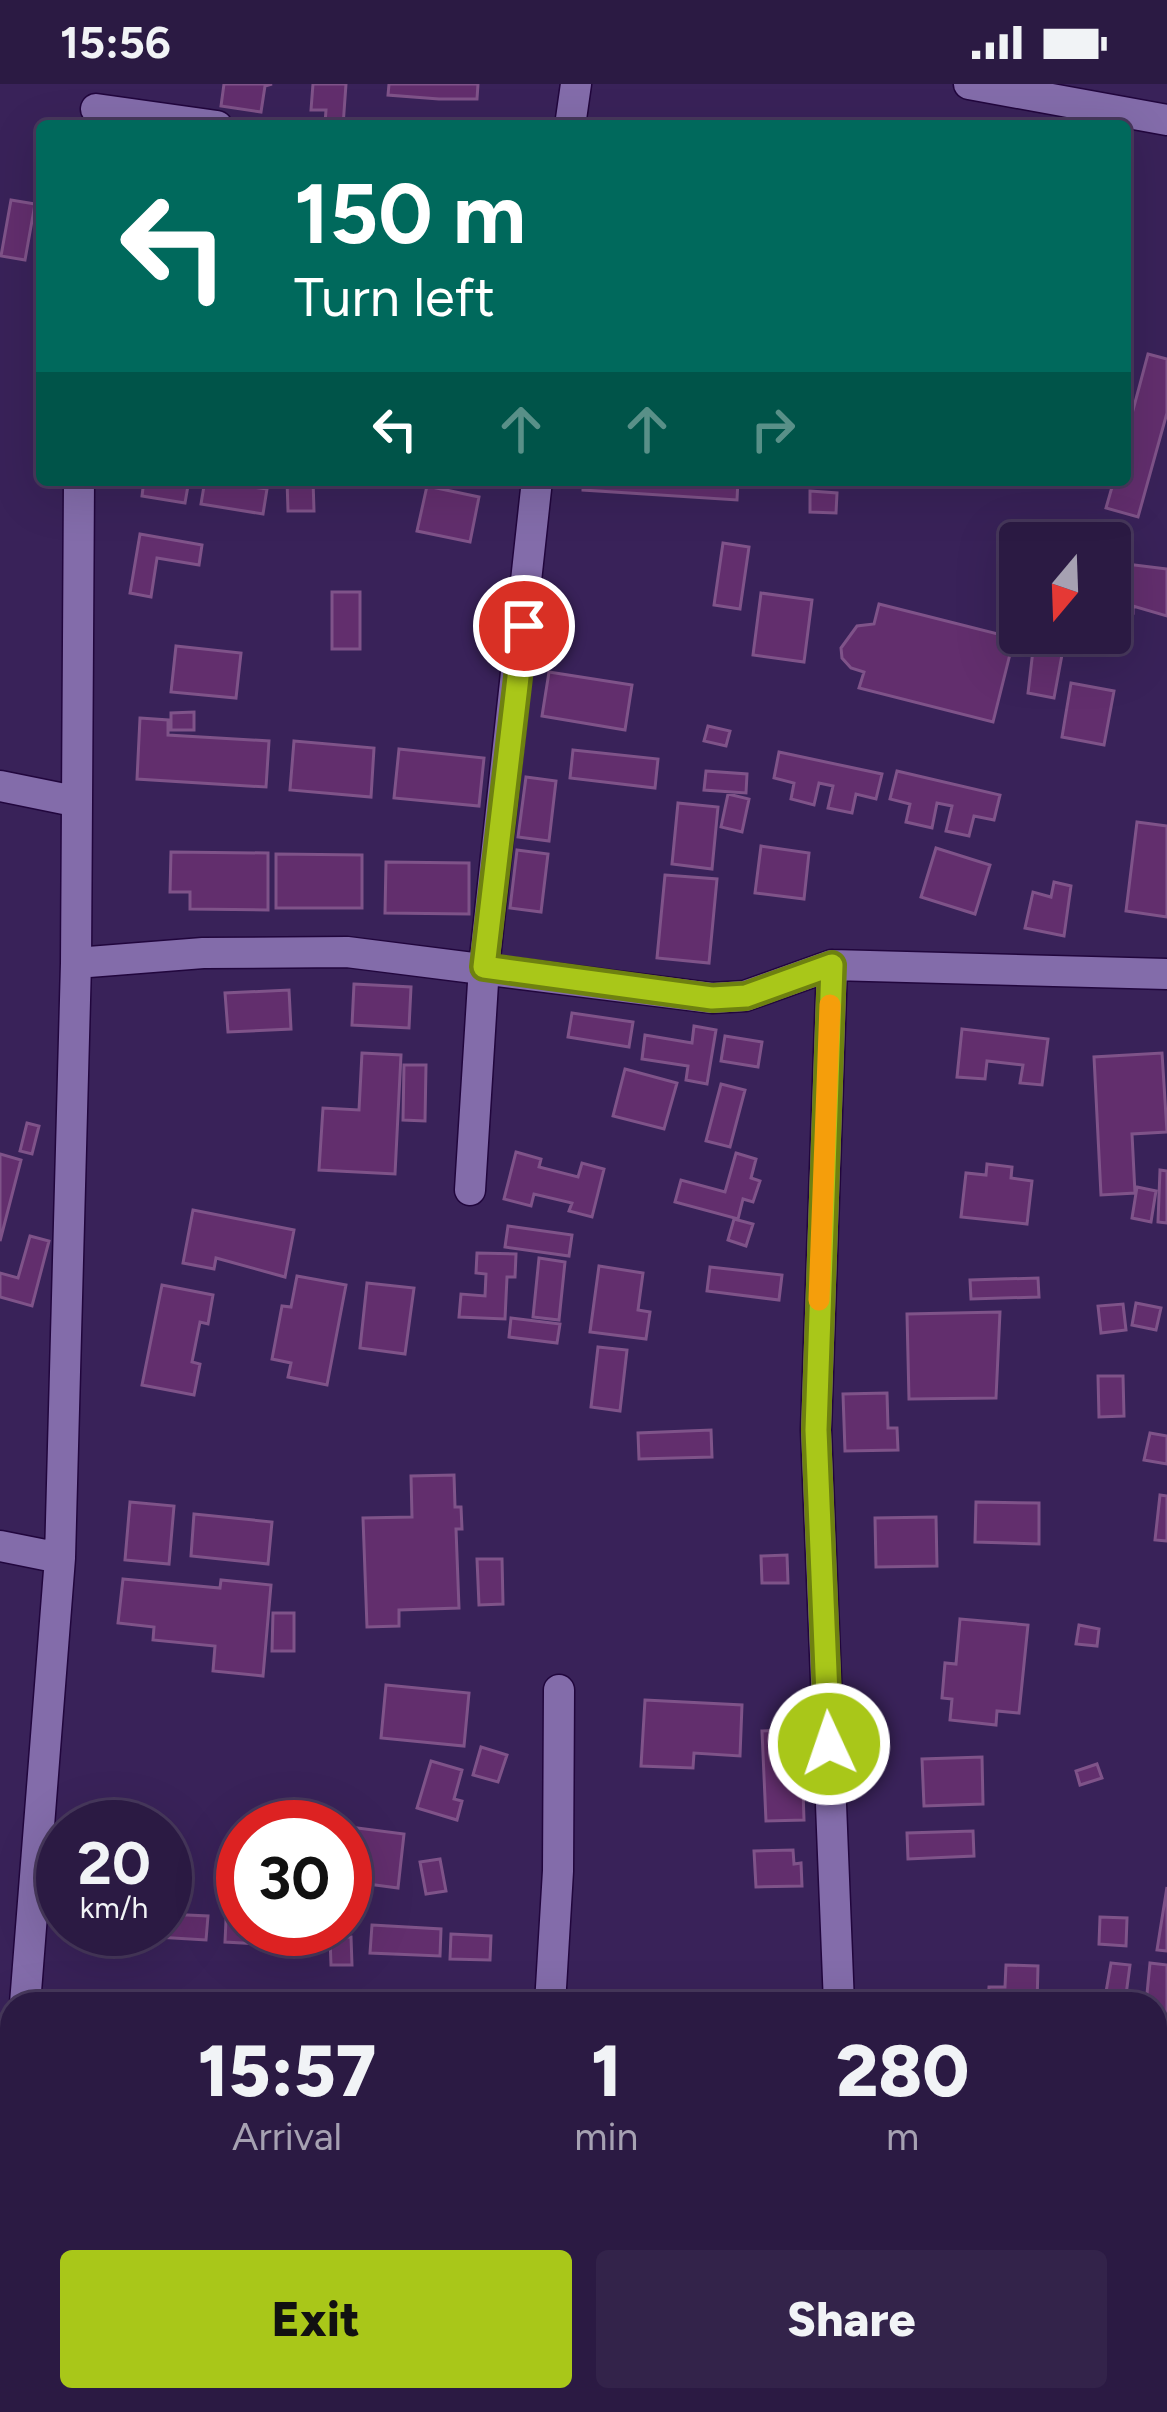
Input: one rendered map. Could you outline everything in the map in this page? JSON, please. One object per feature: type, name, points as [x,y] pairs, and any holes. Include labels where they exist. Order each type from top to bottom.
[{"type":"street","points":[[571,120],[576,84]]},
{"type":"street","points":[[969,84],[1167,120]]},
{"type":"street","points":[[96,106],[181,120]]},
{"type":"street","points":[[26,1992],[60,1558],[76,963],[79,486]]},
{"type":"street","points":[[470,1190],[484,967],[536,486]]},
{"type":"street","points":[[0,786],[74,801]]},
{"type":"street","points":[[76,963],[203,953],[346,952],[712,998],[746,996],[832,965],[1167,974]]},
{"type":"street","points":[[832,965],[816,1430],[838,1992]]},
{"type":"street","points":[[0,1546],[60,1558]]},
{"type":"street","points":[[551,1992],[559,1871],[559,1690]]},
{"type":"building","points":[[224,84],[272,84],[265,86],[261,112],[221,106]]},
{"type":"building","points":[[313,84],[346,84],[343,120],[325,120],[326,110],[311,110]]},
{"type":"building","points":[[389,84],[478,84],[477,99],[388,95]]},
{"type":"building","points":[[11,200],[35,204],[25,260],[1,256]]},
{"type":"building","points":[[1148,354],[1167,359],[1167,413],[1138,517],[1106,508],[1112,486],[1131,486],[1131,418]]},
{"type":"building","points":[[143,486],[188,486],[185,503],[142,496]]},
{"type":"building","points":[[204,486],[267,489],[263,514],[201,504]]},
{"type":"building","points":[[287,486],[313,486],[314,511],[288,511]]},
{"type":"building","points":[[427,486],[479,497],[470,542],[417,531]]},
{"type":"building","points":[[583,486],[738,486],[737,500],[583,490]]},
{"type":"building","points":[[810,491],[837,493],[836,513],[810,512]]},
{"type":"building","points":[[140,534],[202,545],[199,565],[157,558],[151,597],[130,593]]},
{"type":"building","points":[[723,543],[749,547],[740,609],[714,605]]},
{"type":"building","points":[[1131,565],[1167,569],[1167,616],[1133,606],[1133,613]]},
{"type":"building","points":[[332,592],[360,592],[360,649],[332,649]]},
{"type":"building","points":[[761,593],[812,600],[804,662],[753,655]]},
{"type":"building","points":[[879,604],[999,634],[999,654],[1010,654],[993,722],[859,688],[864,672],[851,668],[841,648],[857,626],[874,624]]},
{"type":"building","points":[[176,646],[241,653],[236,698],[171,692]]},
{"type":"building","points":[[1033,654],[1062,654],[1054,698],[1028,693]]},
{"type":"building","points":[[549,672],[632,685],[625,730],[542,716]]},
{"type":"building","points":[[1071,683],[1114,691],[1104,745],[1062,737]]},
{"type":"building","points":[[194,712],[194,730],[171,730],[171,713]]},
{"type":"building","points":[[140,718],[168,720],[168,735],[269,741],[266,787],[137,779]]},
{"type":"building","points":[[708,726],[730,731],[726,746],[704,741]]},
{"type":"building","points":[[294,741],[374,748],[371,797],[290,790]]},
{"type":"building","points":[[399,749],[484,758],[479,806],[394,798]]},
{"type":"building","points":[[573,750],[658,759],[655,788],[570,778]]},
{"type":"building","points":[[779,752],[882,774],[876,799],[856,794],[852,813],[828,808],[833,786],[819,783],[814,805],[791,799],[794,783],[774,778]]},
{"type":"building","points":[[706,771],[747,774],[746,793],[704,790]]},
{"type":"building","points":[[897,771],[1000,795],[994,820],[974,816],[969,836],[946,831],[952,806],[937,803],[932,828],[906,822],[910,804],[890,799]]},
{"type":"building","points":[[526,777],[556,781],[549,841],[518,837]]},
{"type":"building","points":[[728,794],[749,799],[742,832],[721,827]]},
{"type":"building","points":[[678,803],[718,807],[712,869],[672,864]]},
{"type":"building","points":[[1137,822],[1167,826],[1167,917],[1126,911]]},
{"type":"building","points":[[761,846],[809,853],[804,899],[755,893]]},
{"type":"building","points":[[936,848],[990,865],[975,914],[921,897]]},
{"type":"building","points":[[517,850],[548,854],[541,912],[510,908]]},
{"type":"building","points":[[171,852],[268,853],[268,910],[190,909],[190,892],[170,892]]},
{"type":"building","points":[[276,854],[362,855],[362,908],[276,908]]},
{"type":"building","points":[[386,862],[469,863],[469,914],[385,913]]},
{"type":"building","points":[[665,875],[717,879],[709,963],[657,958]]},
{"type":"building","points":[[1054,882],[1071,886],[1064,936],[1025,928],[1033,892],[1051,897]]},
{"type":"building","points":[[354,984],[411,987],[409,1028],[352,1025]]},
{"type":"building","points":[[289,990],[291,1029],[228,1032],[225,993]]},
{"type":"building","points":[[572,1013],[633,1022],[629,1047],[568,1037]]},
{"type":"building","points":[[694,1026],[716,1030],[707,1084],[686,1080],[688,1066],[642,1059],[645,1035],[692,1043]]},
{"type":"building","points":[[962,1029],[1048,1039],[1042,1085],[1020,1083],[1023,1065],[987,1061],[985,1079],[957,1077]]},
{"type":"building","points":[[725,1036],[762,1042],[758,1067],[721,1061]]},
{"type":"building","points":[[362,1053],[401,1055],[395,1174],[319,1170],[323,1108],[359,1110]]},
{"type":"building","points":[[1162,1053],[1167,1132],[1132,1134],[1135,1193],[1101,1195],[1094,1057]]},
{"type":"building","points":[[404,1065],[426,1065],[425,1121],[403,1120]]},
{"type":"building","points":[[625,1069],[677,1083],[664,1129],[613,1116]]},
{"type":"building","points":[[721,1084],[745,1090],[730,1147],[706,1141]]},
{"type":"building","points":[[27,1123],[39,1126],[32,1154],[20,1151]]},
{"type":"building","points":[[516,1152],[541,1159],[539,1167],[578,1177],[582,1163],[604,1169],[592,1217],[569,1211],[572,1203],[534,1194],[531,1206],[504,1199]]},
{"type":"building","points":[[736,1153],[756,1159],[751,1178],[760,1181],[753,1202],[743,1199],[738,1219],[675,1202],[681,1180],[725,1192]]},
{"type":"building","points":[[0,1154],[21,1160],[0,1241]]},
{"type":"building","points":[[987,1164],[1012,1167],[1011,1178],[1032,1181],[1027,1224],[961,1217],[966,1173],[986,1175]]},
{"type":"building","points":[[1160,1170],[1167,1171],[1167,1223],[1158,1222]]},
{"type":"building","points":[[1137,1187],[1156,1191],[1151,1222],[1132,1218]]},
{"type":"building","points":[[193,1210],[294,1230],[285,1277],[216,1258],[214,1269],[183,1263]]},
{"type":"building","points":[[734,1219],[753,1224],[746,1246],[728,1240]]},
{"type":"building","points":[[508,1226],[572,1235],[569,1256],[505,1247]]},
{"type":"building","points":[[30,1236],[49,1241],[32,1306],[0,1297],[0,1273],[18,1278]]},
{"type":"building","points":[[477,1253],[516,1254],[515,1277],[507,1277],[505,1319],[459,1317],[461,1294],[485,1296],[486,1274],[476,1273]]},
{"type":"building","points":[[539,1258],[565,1262],[559,1320],[533,1317]]},
{"type":"building","points":[[599,1266],[643,1273],[638,1310],[650,1312],[646,1339],[590,1332]]},
{"type":"building","points":[[710,1267],[782,1275],[779,1300],[707,1291]]},
{"type":"building","points":[[297,1276],[346,1285],[327,1385],[288,1377],[291,1363],[272,1359],[282,1306],[291,1307]]},
{"type":"building","points":[[1038,1278],[1039,1297],[971,1299],[970,1280]]},
{"type":"building","points":[[367,1283],[414,1288],[405,1354],[360,1348]]},
{"type":"building","points":[[162,1285],[213,1295],[208,1324],[200,1322],[192,1362],[200,1364],[194,1395],[142,1385]]},
{"type":"building","points":[[1136,1303],[1161,1308],[1156,1330],[1132,1325]]},
{"type":"building","points":[[1123,1304],[1126,1330],[1101,1333],[1098,1306]]},
{"type":"building","points":[[1000,1312],[996,1398],[909,1399],[907,1314]]},
{"type":"building","points":[[511,1318],[560,1324],[557,1343],[509,1337]]},
{"type":"building","points":[[598,1347],[627,1350],[620,1411],[591,1407]]},
{"type":"building","points":[[1098,1376],[1123,1376],[1124,1416],[1099,1417]]},
{"type":"building","points":[[887,1393],[888,1428],[897,1428],[898,1450],[845,1451],[843,1394]]},
{"type":"building","points":[[711,1430],[712,1457],[639,1459],[638,1433]]},
{"type":"building","points":[[1150,1433],[1167,1436],[1167,1464],[1144,1460]]},
{"type":"building","points":[[454,1475],[455,1507],[461,1507],[462,1529],[456,1529],[459,1608],[399,1610],[399,1626],[367,1627],[363,1518],[412,1517],[411,1476]]},
{"type":"building","points":[[1160,1495],[1167,1496],[1167,1541],[1155,1540]]},
{"type":"building","points":[[130,1502],[174,1506],[169,1564],[125,1560]]},
{"type":"building","points":[[976,1502],[1039,1503],[1039,1544],[975,1542]]},
{"type":"building","points":[[194,1514],[272,1522],[268,1564],[191,1556]]},
{"type":"building","points":[[936,1517],[937,1566],[876,1567],[875,1518]]},
{"type":"building","points":[[787,1555],[788,1583],[762,1583],[761,1556]]},
{"type":"building","points":[[477,1559],[502,1559],[503,1604],[479,1605]]},
{"type":"building","points":[[123,1579],[220,1588],[221,1580],[271,1585],[263,1676],[213,1671],[215,1646],[153,1640],[154,1627],[118,1623]]},
{"type":"building","points":[[273,1613],[294,1613],[294,1651],[272,1651]]},
{"type":"building","points":[[960,1619],[1028,1625],[1019,1713],[997,1711],[996,1725],[950,1720],[952,1699],[942,1698],[945,1663],[956,1664]]},
{"type":"building","points":[[1079,1625],[1099,1629],[1097,1646],[1076,1644]]},
{"type":"building","points":[[386,1685],[469,1693],[464,1746],[381,1738]]},
{"type":"building","points":[[645,1700],[742,1705],[740,1756],[694,1753],[693,1768],[641,1766]]},
{"type":"building","points":[[801,1729],[804,1820],[766,1821],[762,1731]]},
{"type":"building","points":[[481,1747],[507,1755],[498,1782],[473,1775]]},
{"type":"building","points":[[982,1757],[983,1804],[924,1806],[922,1759]]},
{"type":"building","points":[[431,1761],[462,1770],[454,1799],[462,1801],[457,1820],[417,1808]]},
{"type":"building","points":[[1097,1764],[1102,1778],[1080,1785],[1076,1771]]},
{"type":"building","points":[[372,1830],[404,1834],[398,1888],[372,1885]]},
{"type":"building","points":[[973,1831],[974,1856],[908,1859],[907,1833]]},
{"type":"building","points":[[793,1850],[794,1864],[801,1863],[802,1886],[756,1887],[754,1851]]},
{"type":"building","points":[[440,1859],[446,1891],[426,1894],[420,1862]]},
{"type":"building","points":[[1167,1887],[1167,1951],[1157,1950]]},
{"type":"building","points":[[192,1915],[208,1916],[206,1940],[192,1939]]},
{"type":"building","points":[[1100,1917],[1127,1918],[1126,1946],[1099,1944]]},
{"type":"building","points":[[372,1925],[441,1929],[440,1956],[372,1953]]},
{"type":"building","points":[[451,1934],[491,1936],[490,1960],[450,1959]]},
{"type":"building","points":[[331,1956],[352,1956],[352,1965],[331,1965]]},
{"type":"building","points":[[1111,1963],[1130,1965],[1126,1992],[1106,1992]]},
{"type":"building","points":[[1150,1963],[1167,1965],[1167,1992],[1147,1992]]},
{"type":"building","points":[[1006,1965],[1038,1966],[1037,1992],[989,1992],[989,1987],[1005,1987]]},
{"type":"slow traffic","points":[[819,1300],[830,1005]]},
{"type":"route","points":[[524,626],[484,967],[712,998],[746,996],[832,965],[821,1179],[816,1430],[829,1744]]}]
